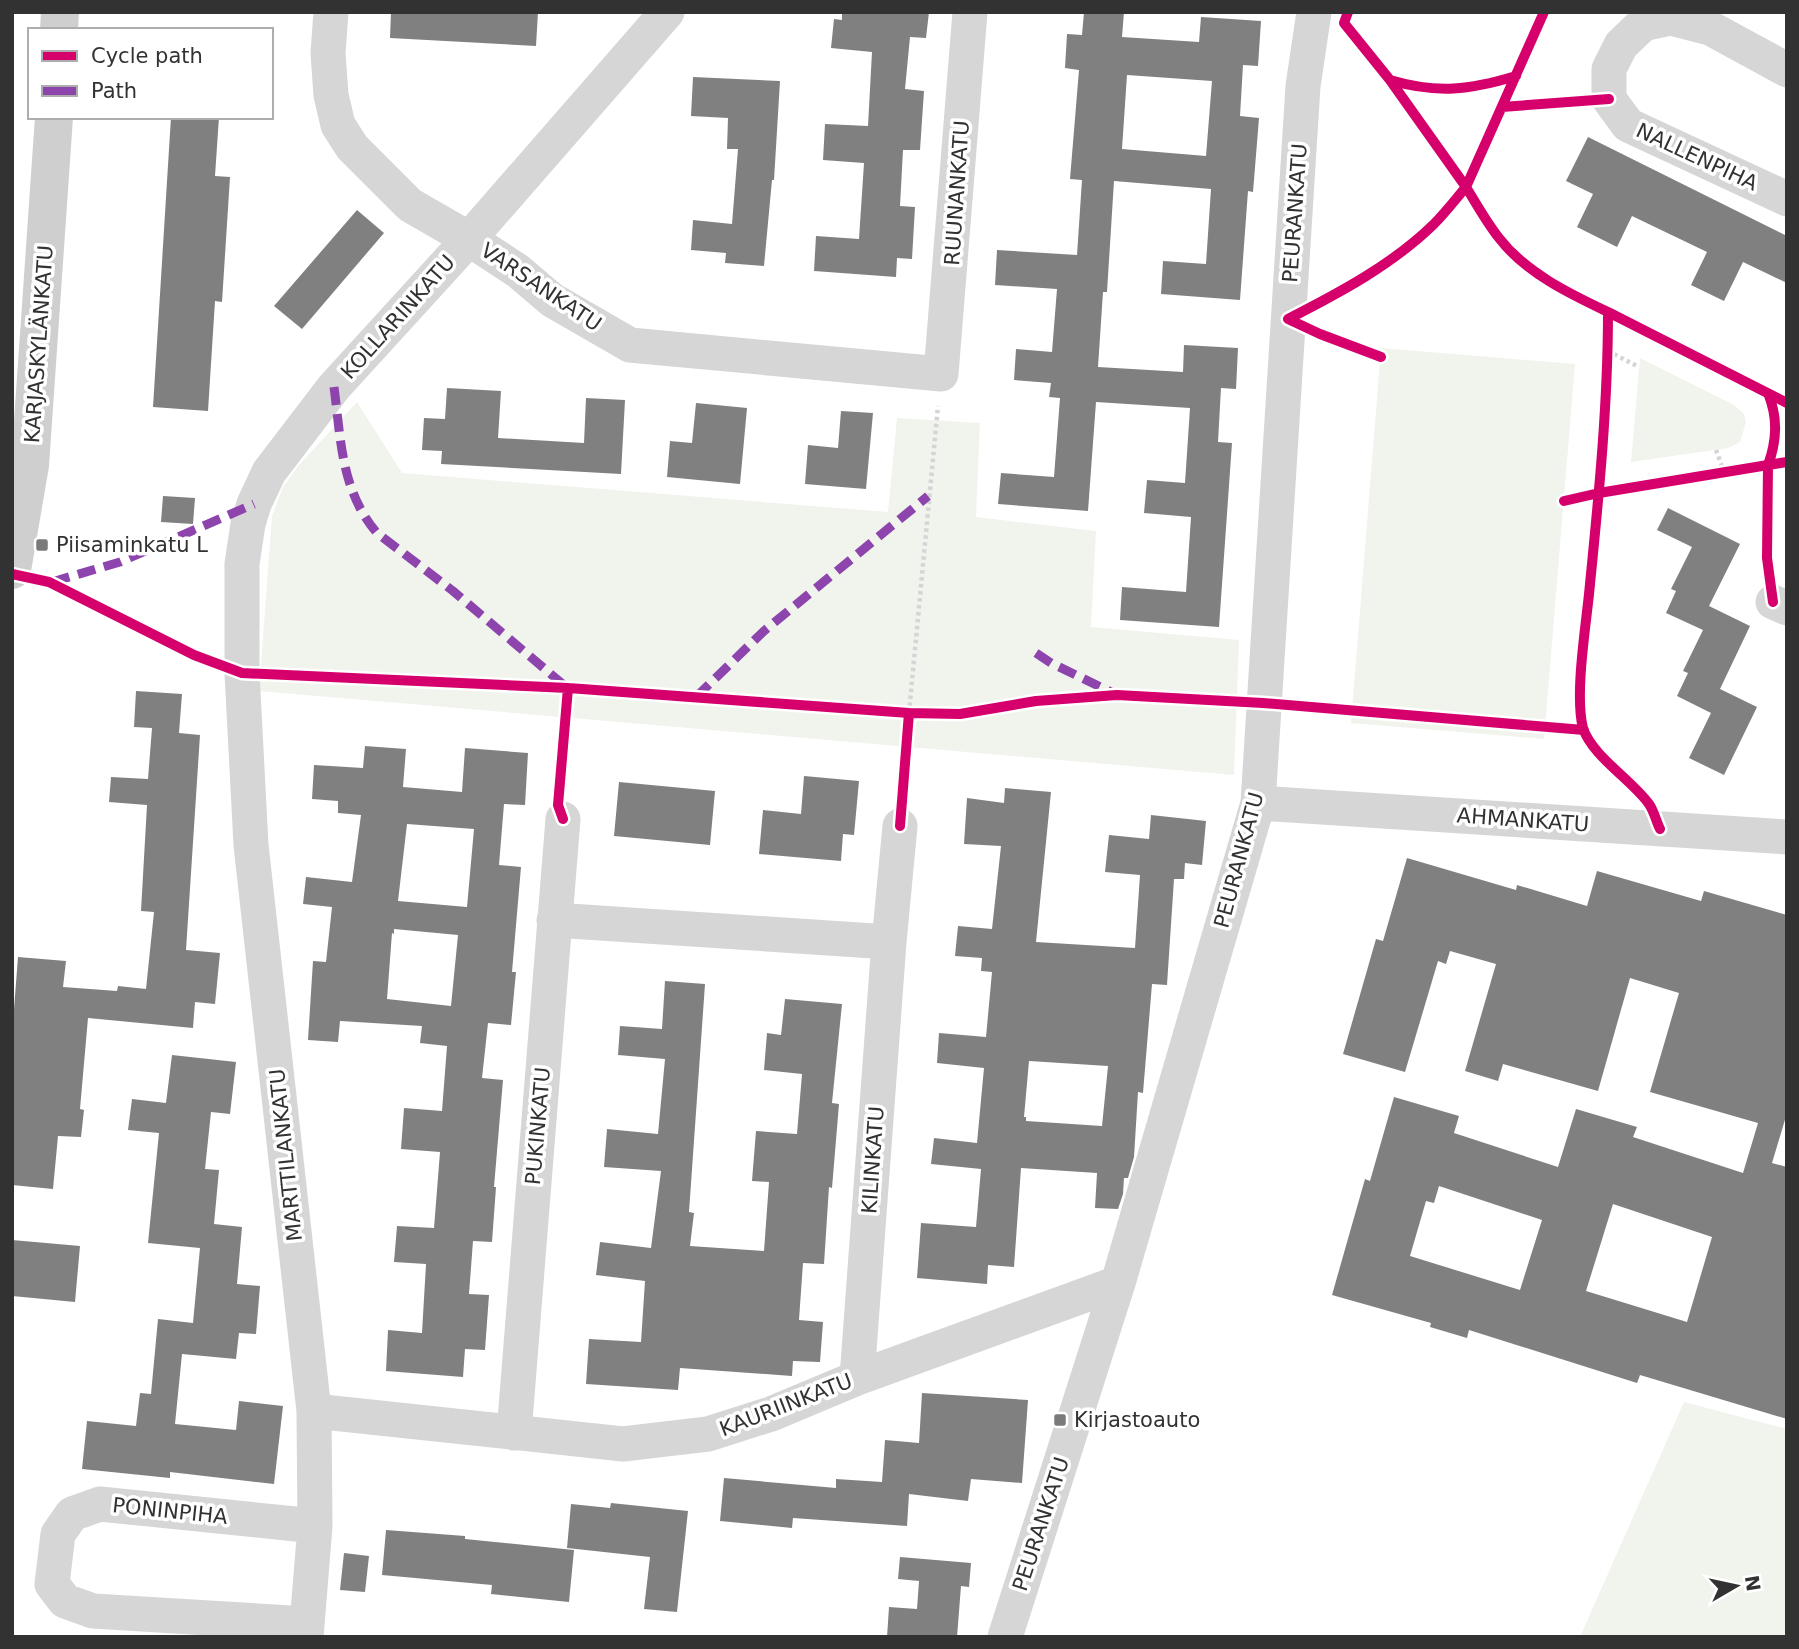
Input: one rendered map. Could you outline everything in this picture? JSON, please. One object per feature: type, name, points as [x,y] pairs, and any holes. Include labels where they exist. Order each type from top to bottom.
[{"type":"street","name":"VARSANKATU","points":[[331,12],[328,53],[330,85],[334,111],[344,136],[373,170],[410,205],[518,271],[552,300],[629,345],[941,374]]},
{"type":"street","name":"KOLLARINKATU","points":[[242,673],[244,542],[261,487],[288,445],[334,387],[469,239],[667,12]]},
{"type":"street","name":"RUUNANKATU","points":[[941,374],[970,12]]},
{"type":"street","name":"PEURANKATU","points":[[1005,1637],[1118,1283],[1258,803],[1303,86],[1314,12]]},
{"type":"street","name":"NALLENPIHA","points":[[1787,70],[1710,27],[1671,18],[1643,24],[1621,45],[1609,69],[1609,99],[1628,125],[1787,199]]},
{"type":"street","name":"KARJASKYLÄNKATU","points":[[12,570],[30,465],[54,119]]},
{"type":"street","name":"MARTTILANKATU","points":[[242,673],[251,845],[314,1411],[315,1526],[307,1631]]},
{"type":"street","name":"AHMANKATU","points":[[1258,803],[1787,837]]},
{"type":"street","name":"PUKINKATU","points":[[514,1433],[562,819]]},
{"type":"street","name":"KILINKATU","points":[[857,1378],[900,826]]},
{"type":"street","points":[[554,920],[889,942]]},
{"type":"street","name":"KAURIINKATU","points":[[314,1411],[623,1444],[684,1438],[708,1434],[771,1414],[857,1378],[1118,1283]]},
{"type":"street","name":"PONINPIHA","points":[[307,1631],[93,1611],[65,1601],[52,1584],[58,1534],[72,1514],[100,1504],[315,1526]]},
{"type":"path","points":[[1607,364],[1602,353],[1608,338]]},
{"type":"path","points":[[1602,353],[1639,367]]},
{"type":"path","points":[[908,726],[941,374]]},
{"type":"path","points":[[1711,474],[1729,471],[1716,450]]},
{"type":"path","points":[[896,712],[922,713]]},
{"type":"shaded area","points":[[1381,348],[1575,364],[1544,739],[1351,723]]},
{"type":"shaded area","points":[[1640,358],[1734,405],[1744,414],[1746,422],[1740,442],[1728,448],[1631,462]]},
{"type":"shaded area","points":[[357,402],[402,473],[888,512],[897,418],[980,423],[976,517],[1096,531],[1091,627],[1239,640],[1234,775],[259,691],[272,516],[283,487],[298,466]]},
{"type":"shaded area","points":[[1684,1402],[1787,1429],[1787,1637],[1580,1637]]},
{"type":"building","points":[[391,12],[538,12],[536,46],[390,38]]},
{"type":"building","points":[[842,12],[929,12],[926,38],[910,37],[905,89],[924,91],[920,150],[903,150],[900,206],[915,207],[912,259],[897,258],[896,277],[814,271],[816,236],[859,239],[864,163],[823,160],[825,124],[868,126],[872,52],[831,48],[834,19],[842,20]]},
{"type":"building","points":[[1084,12],[1124,12],[1122,37],[1199,42],[1201,17],[1261,21],[1258,66],[1243,65],[1240,116],[1259,118],[1253,192],[1248,191],[1240,300],[1161,294],[1163,261],[1206,264],[1211,189],[1114,181],[1107,292],[1103,292],[1098,367],[1183,372],[1184,345],[1238,348],[1236,389],[1221,388],[1218,442],[1232,443],[1219,627],[1120,620],[1122,587],[1186,592],[1191,517],[1144,513],[1147,480],[1185,483],[1190,408],[1096,402],[1088,511],[998,504],[1001,473],[1054,477],[1060,398],[1049,397],[1051,383],[1014,380],[1016,349],[1052,352],[1057,289],[995,285],[997,250],[1077,255],[1082,180],[1070,179],[1079,70],[1065,68],[1067,34],[1082,35]],"holes":[[[1127,75],[1212,81],[1206,156],[1122,149]]]},
{"type":"building","points":[[693,77],[780,81],[774,180],[764,266],[725,263],[726,253],[691,250],[693,220],[732,224],[738,149],[727,149],[728,118],[691,116]]},
{"type":"building","points":[[171,119],[219,119],[215,176],[230,177],[222,302],[215,301],[208,411],[153,407]]},
{"type":"building","points":[[1588,137],[1787,236],[1787,283],[1743,262],[1724,301],[1691,285],[1707,252],[1632,216],[1617,247],[1577,227],[1593,194],[1566,181]]},
{"type":"building","points":[[357,210],[384,233],[302,329],[274,306]]},
{"type":"building","points":[[447,388],[501,391],[498,438],[584,443],[586,398],[625,400],[621,474],[441,464],[442,451],[422,450],[424,418],[445,419]]},
{"type":"building","points":[[696,403],[747,408],[740,484],[667,477],[670,441],[692,443]]},
{"type":"building","points":[[841,411],[873,413],[866,489],[805,484],[808,445],[838,448]]},
{"type":"building","points":[[163,496],[195,498],[193,524],[161,522]]},
{"type":"building","points":[[1668,508],[1740,544],[1709,606],[1750,626],[1720,689],[1757,707],[1724,775],[1689,758],[1711,713],[1677,696],[1688,673],[1683,671],[1703,630],[1666,613],[1676,591],[1671,589],[1692,547],[1657,530]]},
{"type":"building","points":[[136,691],[182,694],[179,733],[200,735],[186,950],[220,953],[215,1004],[195,1002],[193,1028],[88,1018],[80,1109],[84,1110],[81,1137],[58,1136],[53,1189],[12,1185],[12,1035],[18,957],[66,961],[63,987],[117,991],[118,986],[146,989],[154,912],[141,911],[147,805],[109,802],[111,777],[148,779],[152,728],[134,727]]},
{"type":"building","points":[[365,746],[406,749],[403,787],[462,792],[465,748],[528,753],[525,805],[504,804],[499,865],[521,867],[512,972],[516,972],[511,1025],[488,1023],[482,1078],[503,1080],[492,1242],[473,1241],[469,1294],[489,1295],[485,1350],[465,1349],[463,1377],[386,1371],[388,1330],[422,1333],[426,1264],[394,1262],[397,1226],[434,1228],[440,1152],[401,1149],[404,1108],[442,1111],[447,1046],[420,1043],[422,1026],[340,1021],[338,1042],[308,1040],[313,961],[326,962],[332,907],[303,904],[306,877],[352,882],[361,815],[338,813],[338,801],[312,799],[314,765],[363,768]],"holes":[[[407,824],[474,829],[467,907],[398,901]],[[394,929],[458,935],[451,1006],[387,999]]]},
{"type":"building","points":[[804,776],[859,781],[854,835],[843,834],[841,861],[759,854],[763,810],[801,814]]},
{"type":"building","points":[[619,782],[715,791],[710,845],[614,836]]},
{"type":"building","points":[[1005,788],[1051,792],[1036,942],[1135,948],[1140,875],[1105,872],[1109,835],[1149,839],[1151,815],[1206,821],[1202,865],[1185,863],[1184,879],[1174,879],[1167,985],[1152,984],[1143,1093],[1138,1092],[1134,1157],[1128,1178],[1124,1178],[1118,1209],[1095,1208],[1097,1173],[1021,1168],[1014,1267],[988,1265],[987,1284],[917,1278],[921,1223],[976,1227],[981,1169],[931,1164],[934,1138],[977,1143],[984,1068],[937,1063],[939,1033],[986,1037],[992,972],[981,971],[982,958],[955,956],[958,926],[992,929],[1001,846],[964,844],[967,798],[1004,803]],"holes":[[[1029,1061],[1108,1066],[1102,1126],[1026,1121],[1024,1117]]]},
{"type":"building","points":[[1407,858],[1516,890],[1517,885],[1587,906],[1597,871],[1701,901],[1704,891],[1787,915],[1787,1113],[1772,1163],[1787,1167],[1787,1419],[1640,1375],[1637,1383],[1469,1330],[1467,1338],[1430,1327],[1431,1323],[1332,1295],[1365,1179],[1370,1181],[1394,1097],[1459,1116],[1454,1133],[1558,1167],[1576,1109],[1637,1127],[1633,1137],[1743,1173],[1758,1123],[1650,1092],[1679,993],[1630,978],[1598,1091],[1503,1064],[1498,1081],[1465,1071],[1496,964],[1450,951],[1446,964],[1438,961],[1405,1072],[1343,1054],[1376,939],[1383,941]],"holes":[[[1439,1186],[1542,1220],[1520,1290],[1410,1256],[1426,1201],[1434,1203]],[[1613,1204],[1712,1237],[1687,1322],[1586,1291]]]},
{"type":"building","points":[[665,981],[705,984],[689,1212],[694,1213],[690,1246],[764,1251],[769,1182],[752,1181],[756,1131],[797,1134],[802,1074],[764,1070],[767,1033],[781,1035],[785,999],[842,1004],[832,1103],[839,1104],[832,1188],[829,1187],[824,1264],[803,1263],[799,1320],[823,1322],[820,1362],[793,1361],[792,1376],[680,1368],[678,1390],[586,1384],[589,1339],[641,1342],[645,1281],[596,1275],[600,1242],[651,1248],[661,1171],[604,1167],[607,1129],[658,1134],[665,1059],[618,1055],[620,1026],[662,1029]]},
{"type":"building","points":[[172,1055],[236,1062],[230,1114],[211,1112],[205,1169],[219,1170],[214,1224],[242,1227],[237,1284],[260,1286],[256,1334],[239,1333],[236,1359],[182,1354],[175,1424],[236,1430],[239,1401],[283,1406],[274,1484],[170,1472],[170,1478],[82,1469],[87,1421],[136,1426],[140,1393],[151,1394],[158,1319],[193,1323],[200,1248],[148,1243],[159,1133],[128,1130],[132,1099],[166,1103]]},
{"type":"building","points":[[12,1240],[80,1246],[75,1302],[12,1296]]},
{"type":"building","points":[[922,1393],[1028,1400],[1022,1483],[971,1479],[968,1501],[909,1494],[907,1526],[793,1518],[792,1528],[720,1521],[724,1478],[836,1488],[836,1479],[882,1482],[885,1440],[919,1443]]},
{"type":"building","points":[[611,1503],[688,1511],[677,1612],[644,1609],[650,1557],[567,1548],[571,1504],[610,1508]]},
{"type":"building","points":[[386,1530],[465,1536],[465,1539],[574,1550],[569,1602],[491,1594],[492,1585],[382,1575]]},
{"type":"building","points":[[344,1553],[369,1556],[365,1592],[340,1590]]},
{"type":"building","points":[[900,1557],[971,1563],[969,1587],[961,1586],[957,1637],[887,1637],[889,1607],[917,1609],[919,1581],[898,1579]]},
{"type":"marked path","points":[[334,387],[341,445],[349,482],[365,517],[377,533],[453,591],[566,687]]},
{"type":"marked path","points":[[696,697],[764,631],[928,496]]},
{"type":"marked path","points":[[52,582],[120,562],[254,504]]},
{"type":"marked path","points":[[1036,653],[1111,692]]},
{"type":"cycle path","points":[[1348,12],[1344,23],[1390,80],[1466,187],[1434,224],[1401,252],[1346,288],[1288,319],[1381,357]]},
{"type":"cycle path","points":[[1544,12],[1466,187],[1495,232],[1522,262],[1564,290],[1608,312],[1602,448],[1582,657],[1581,714],[1588,738],[1603,758],[1642,795],[1660,829]]},
{"type":"cycle path","points":[[1390,80],[1438,89],[1484,85],[1516,76]]},
{"type":"cycle path","points":[[1502,107],[1609,99]]},
{"type":"cycle path","points":[[1608,312],[1787,403]]},
{"type":"cycle path","points":[[1564,501],[1768,465],[1775,429],[1768,393]]},
{"type":"cycle path","points":[[1773,602],[1767,558],[1768,465],[1787,462]]},
{"type":"cycle path","points":[[12,574],[49,582],[194,655],[242,673],[568,688],[909,713],[960,714],[1036,701],[1117,695],[1263,703],[1584,730]]},
{"type":"cycle path","points":[[563,819],[558,805],[568,688]]},
{"type":"cycle path","points":[[900,826],[909,713]]},
{"type":"place","name":"Piisaminkatu L","points":[[42,545]]},
{"type":"place","name":"Kirjastoauto","points":[[1060,1420]]}]
